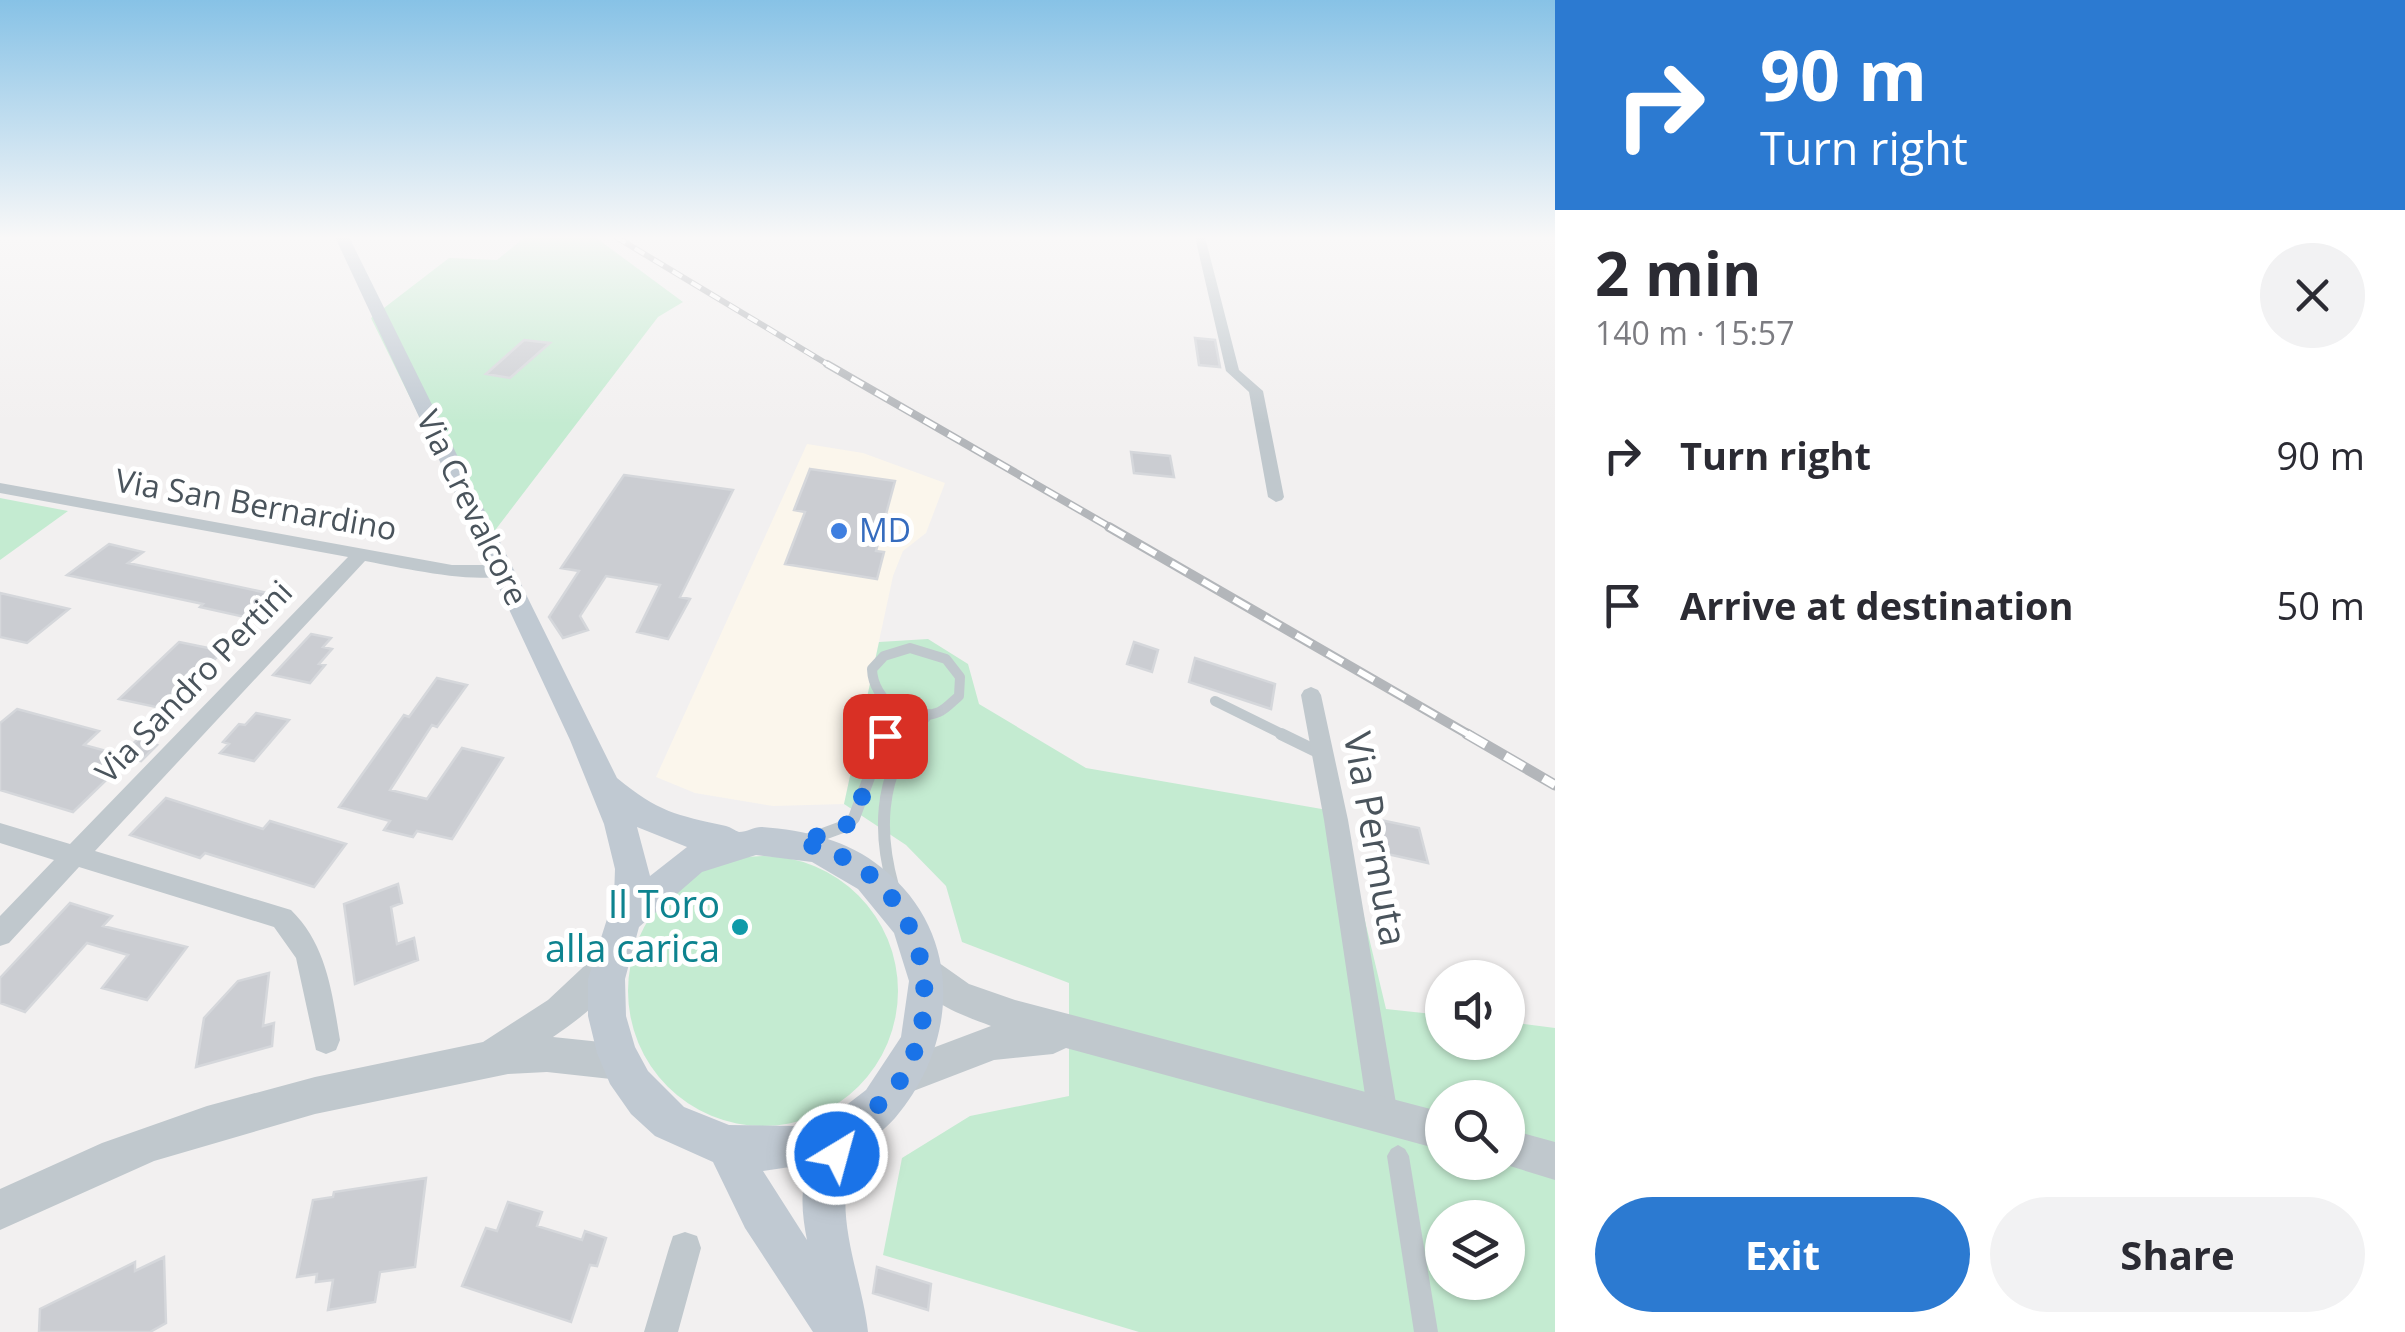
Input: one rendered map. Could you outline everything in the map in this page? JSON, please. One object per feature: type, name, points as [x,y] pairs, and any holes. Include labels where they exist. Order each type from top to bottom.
[{"type":"main road","name":"Via Crevalcore","points":[[372,299],[600,781],[633,869],[630,914]]},
{"type":"main road","name":"Via Crevalcore","points":[[600,781],[632,810],[661,826],[696,838],[799,843],[837,854],[888,893],[907,919],[925,969],[923,1024],[903,1077],[879,1106],[848,1129],[790,1150],[728,1148],[683,1130],[646,1100],[620,1062],[606,1014],[608,966],[630,914],[652,886],[680,864],[711,849],[744,841]]},
{"type":"main road","name":"Via Crevalcore","points":[[843,1332],[824,1211],[825,1179],[848,1129]]},
{"type":"main road","name":"Via Crevalcore","points":[[728,1148],[760,1212],[843,1332]]},
{"type":"street","points":[[1215,299],[1233,371],[1256,391],[1276,497]]},
{"type":"street","name":"Via San Bernardino","points":[[0,488],[462,572],[502,571]]},
{"type":"street","name":"Via Sandro Pertini","points":[[0,934],[360,554]]},
{"type":"street","name":"Via Permuta","points":[[1311,695],[1383,1115]]},
{"type":"street","points":[[0,833],[282,918],[296,929],[307,948],[326,1040]]},
{"type":"street","points":[[492,1056],[560,1012],[608,966]]},
{"type":"street","points":[[925,969],[958,997],[1088,1038],[1425,1126]]},
{"type":"street","points":[[903,1077],[965,1048],[1000,1038],[1088,1038]]},
{"type":"street","points":[[0,1210],[52,1182],[210,1121],[342,1087],[492,1056],[552,1054],[620,1062]]},
{"type":"street","points":[[1525,1152],[1555,1160]]},
{"type":"street","points":[[1398,1156],[1426,1332]]},
{"type":"street","points":[[661,1332],[684,1248]]},
{"type":"lane","points":[[799,843],[845,826],[854,818],[885,736],[870,672],[885,655],[910,648],[935,653],[955,667],[962,686],[953,704],[929,714],[905,741],[880,810],[883,850],[907,919]]},
{"type":"lane","points":[[875,694],[898,711],[929,714]]},
{"type":"lane","points":[[1215,701],[1323,754]]},
{"type":"shaded area","points":[[807,444],[863,453],[945,483],[926,533],[903,551],[893,576],[844,804],[773,806],[695,793],[656,777]]},
{"type":"green space","points":[[395,299],[683,302],[658,317],[483,546],[371,318]]},
{"type":"green space","points":[[0,498],[68,511],[0,560]]},
{"type":"green space","points":[[928,639],[968,664],[979,704],[1086,768],[1339,812],[1386,1009],[1425,1013],[1425,1060],[1525,1060],[1525,1024],[1555,1028],[1555,1332],[1139,1332],[883,1255],[902,1158],[970,1116],[1069,1096],[1069,983],[962,942],[946,886],[906,845],[844,804],[879,642]]},
{"type":"green space","points":[[763,856],[815,866],[858,896],[888,939],[898,991],[888,1043],[858,1086],[815,1116],[763,1126],[711,1116],[668,1086],[638,1043],[628,991],[638,939],[668,896],[711,866]]},
{"type":"building","points":[[1195,338],[1215,340],[1220,367],[1199,365]]},
{"type":"building","points":[[524,340],[550,343],[510,378],[486,374]]},
{"type":"building","points":[[1131,452],[1170,456],[1174,477],[1134,473]]},
{"type":"building","name":"MD","points":[[810,469],[895,481],[876,551],[884,552],[877,579],[785,564],[805,512],[794,510]]},
{"type":"building","points":[[624,475],[733,490],[680,597],[690,599],[668,639],[637,632],[660,585],[606,576],[580,616],[588,630],[563,638],[549,617],[579,571],[561,568]]},
{"type":"building","points":[[109,544],[143,552],[128,563],[272,594],[269,597],[279,600],[258,620],[67,575]]},
{"type":"building","points":[[0,593],[69,609],[27,643],[0,637]]},
{"type":"building","points":[[311,634],[331,638],[323,647],[332,649],[310,683],[273,675]]},
{"type":"building","points":[[179,642],[223,651],[165,709],[119,699]]},
{"type":"building","points":[[1134,642],[1158,650],[1152,672],[1127,664]]},
{"type":"building","points":[[1195,658],[1275,684],[1271,709],[1189,682]]},
{"type":"building","points":[[437,678],[467,685],[437,727],[432,725],[390,790],[427,799],[462,748],[503,758],[452,839],[417,831],[413,837],[384,830],[390,821],[339,807],[404,715],[409,717]]},
{"type":"building","points":[[17,709],[99,731],[84,745],[121,755],[138,739],[157,745],[141,761],[129,758],[73,812],[0,790],[0,723]]},
{"type":"building","points":[[256,713],[289,720],[254,761],[220,753],[229,744],[223,742],[239,724],[245,725]]},
{"type":"building","points":[[166,798],[263,829],[270,821],[346,844],[314,887],[205,853],[200,858],[130,835]]},
{"type":"building","points":[[1371,818],[1419,828],[1428,863],[1378,852]]},
{"type":"building","points":[[398,884],[402,903],[391,907],[397,944],[414,938],[418,960],[355,984],[344,904]]},
{"type":"building","points":[[70,903],[112,916],[103,926],[187,947],[147,1000],[102,988],[128,955],[87,943],[25,1012],[0,1003],[0,978]]},
{"type":"building","points":[[269,973],[263,1026],[274,1023],[272,1046],[196,1067],[204,1018],[238,981]]},
{"type":"building","points":[[426,1178],[415,1267],[380,1272],[375,1302],[328,1310],[333,1280],[316,1282],[317,1274],[297,1277],[313,1200],[333,1197],[334,1192]]},
{"type":"building","points":[[508,1202],[542,1212],[537,1226],[582,1240],[585,1231],[606,1238],[597,1266],[590,1265],[571,1322],[462,1286],[486,1228],[497,1231]]},
{"type":"building","points":[[164,1257],[166,1323],[150,1332],[39,1332],[40,1309],[135,1262],[135,1271]]},
{"type":"building","points":[[877,1267],[931,1284],[928,1310],[873,1293]]},
{"type":"railway","points":[[719,299],[827,364]]},
{"type":"railway","points":[[827,364],[1113,529]]},
{"type":"railway","points":[[827,364],[832,367]]},
{"type":"railway","points":[[1109,527],[1471,736]]},
{"type":"railway","points":[[1467,734],[1555,785]]},
{"type":"place","name":"MD","points":[[839,531]]},
{"type":"place","name":"Il Toro alla carica","points":[[740,927]]},
{"type":"route","points":[[837,1154],[848,1129],[879,1106],[903,1077],[919,1042],[926,1005],[925,969],[907,919],[888,893],[837,854],[799,843],[845,826],[854,818],[885,736]]}]
